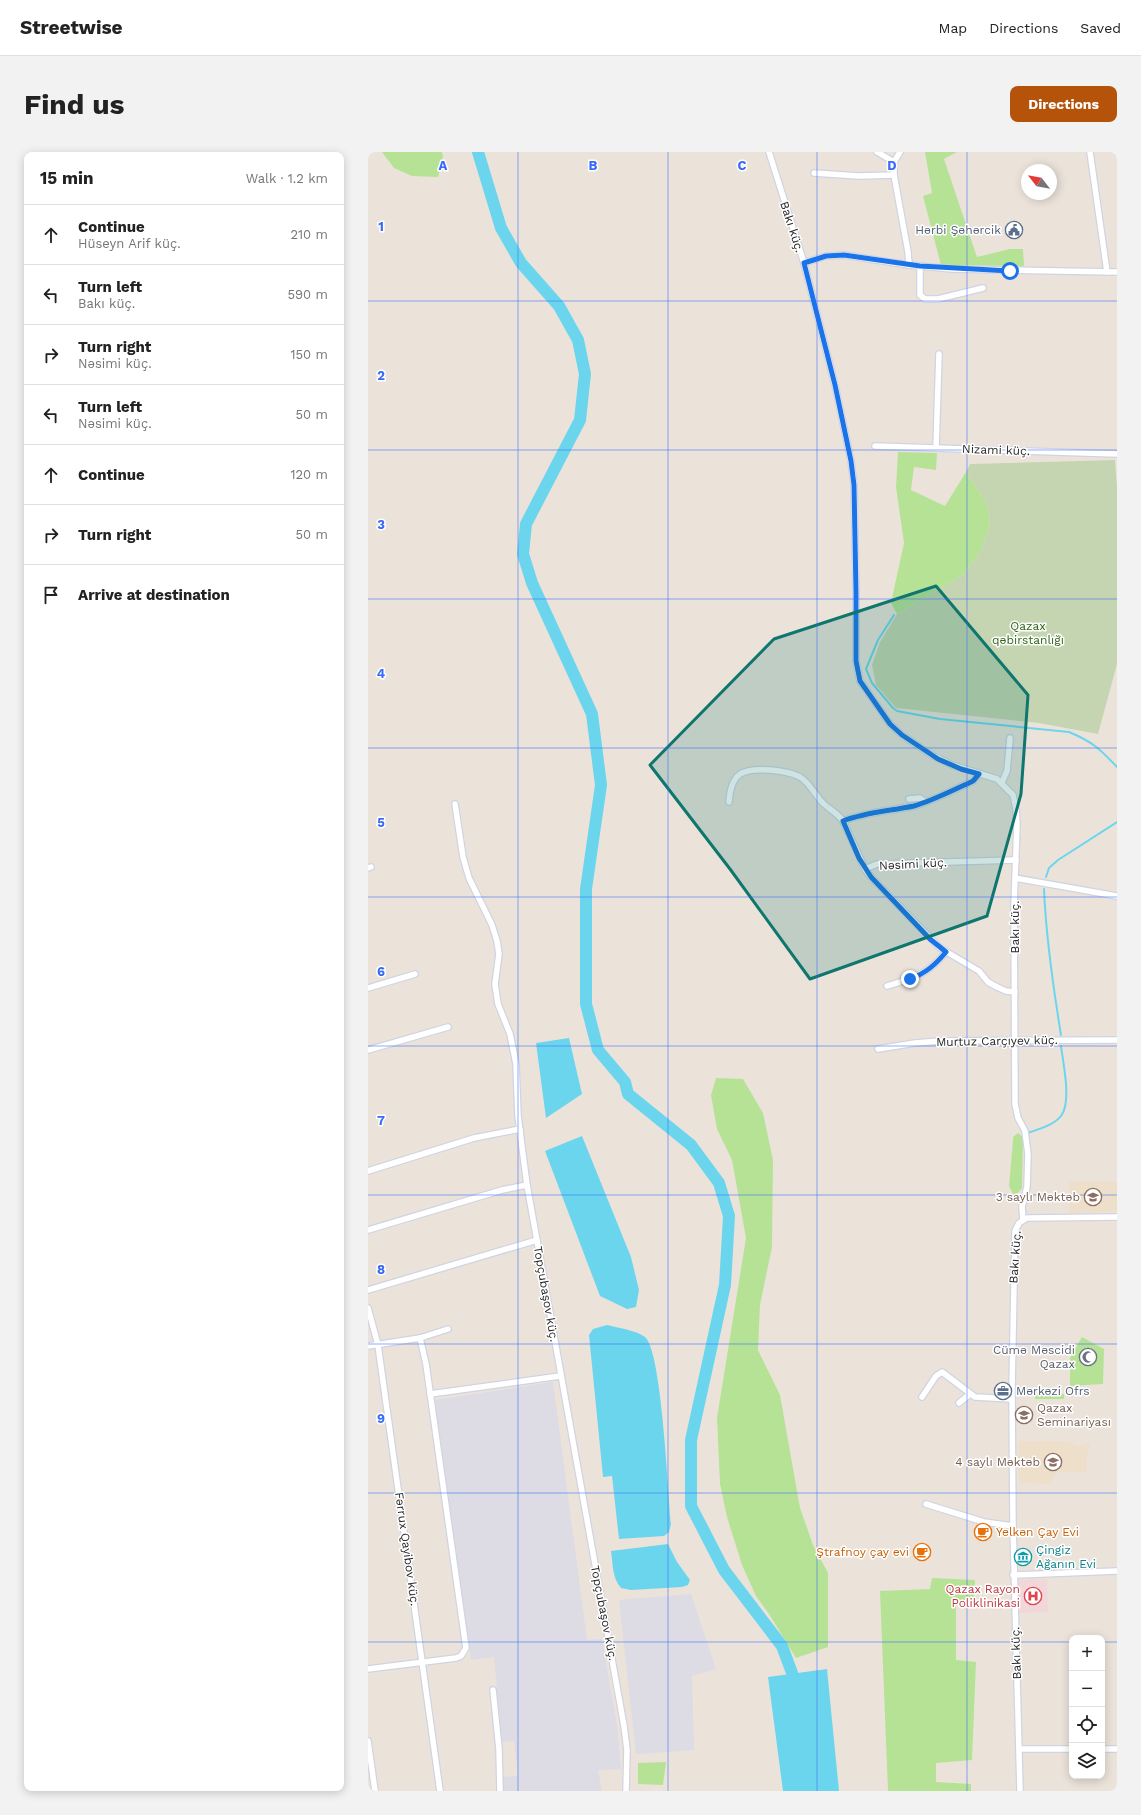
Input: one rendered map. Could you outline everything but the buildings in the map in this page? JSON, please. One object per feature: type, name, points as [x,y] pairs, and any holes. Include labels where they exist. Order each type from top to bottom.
[{"type":"street","name":"Bakı küç.","points":[[770,152],[804,263],[832,371],[851,461],[856,569],[856,661],[860,681],[890,724],[902,735],[938,759],[961,769],[988,775],[1002,782],[1013,795],[1016,809],[1016,1104],[1018,1118],[1024,1131],[1028,1154],[1027,1187],[1022,1207],[1023,1220],[1016,1227],[1014,1239],[1012,1399],[1013,1575],[1020,1791]]},
{"type":"street","points":[[877,152],[894,162]]},
{"type":"street","points":[[900,152],[894,162],[894,175],[909,265]]},
{"type":"street","points":[[1090,152],[1107,272]]},
{"type":"street","points":[[814,173],[852,176],[894,175]]},
{"type":"street","points":[[804,263],[834,255],[920,266],[1010,271],[1117,272]]},
{"type":"street","points":[[920,266],[920,295],[925,299],[938,299],[983,288]]},
{"type":"street","points":[[936,448],[940,354]]},
{"type":"street","name":"Nizami küç.","points":[[875,446],[1117,454]]},
{"type":"street","points":[[1002,782],[1007,771],[1010,738]]},
{"type":"street","points":[[729,802],[732,784],[745,770],[754,769],[781,771],[793,774],[805,781],[824,804],[843,821],[860,816],[914,806],[969,783],[979,774]]},
{"type":"street","points":[[909,799],[920,798],[925,802]]},
{"type":"street","name":"Topçubaşov küç.","points":[[455,804],[463,857],[469,878],[492,925],[497,941],[499,954],[495,984],[498,1004],[510,1034],[515,1058],[520,1129],[527,1185],[560,1376],[624,1726],[627,1750],[626,1791]]},
{"type":"street","name":"Nəsimi küç.","points":[[843,821],[865,869],[877,864],[1016,860]]},
{"type":"street","points":[[865,869],[930,939],[946,952],[979,971],[988,982],[1006,991],[1015,992]]},
{"type":"street","points":[[1015,878],[1117,896]]},
{"type":"street","points":[[886,986],[926,972],[934,966],[946,952]]},
{"type":"street","points":[[368,988],[415,974]]},
{"type":"street","points":[[368,1050],[448,1027]]},
{"type":"street","name":"Murtuz Carçıyev küç.","points":[[878,1049],[915,1043],[940,1041],[1117,1040]]},
{"type":"street","points":[[368,1171],[474,1138],[520,1129]]},
{"type":"street","points":[[368,1230],[502,1190],[527,1185]]},
{"type":"street","points":[[1023,1220],[1034,1218],[1117,1217]]},
{"type":"street","points":[[368,1290],[537,1240]]},
{"type":"street","name":"Fərrux Qayibov küç.","points":[[368,1308],[378,1345],[440,1791]]},
{"type":"street","points":[[368,1346],[420,1338],[448,1328]]},
{"type":"street","points":[[368,1669],[461,1656],[466,1648],[424,1350],[420,1338]]},
{"type":"street","points":[[922,1397],[936,1376],[942,1372],[970,1394],[981,1398],[1012,1399]]},
{"type":"street","points":[[430,1394],[560,1376]]},
{"type":"street","points":[[959,1403],[970,1394]]},
{"type":"street","points":[[926,1504],[984,1522],[1013,1526]]},
{"type":"street","points":[[1013,1575],[1117,1571]]},
{"type":"street","points":[[493,1690],[499,1750],[500,1791]]},
{"type":"street","points":[[368,1741],[371,1784],[375,1791]]},
{"type":"street","points":[[1105,1749],[1117,1748]]},
{"type":"street","points":[[1018,1749],[1069,1749]]},
{"type":"highlighted area","points":[[936,586],[1028,695],[1021,794],[987,916],[810,979],[730,869],[650,765],[774,639]]},
{"type":"shaded area","name":"3 saylı Məktəb","points":[[1069,1182],[1117,1182],[1117,1212],[1069,1213]]},
{"type":"shaded area","points":[[553,1382],[587,1640],[602,1639],[618,1731],[621,1769],[598,1770],[602,1791],[503,1791],[502,1777],[518,1776],[514,1741],[502,1742],[494,1657],[471,1660],[435,1400]]},
{"type":"shaded area","name":"4 saylı Məktəb","points":[[1018,1441],[1067,1441],[1079,1447],[1085,1443],[1090,1445],[1087,1453],[1087,1472],[1057,1472],[1050,1484],[1019,1483]]},
{"type":"shaded area","name":"Qazax Rayon Poliklinikasi","points":[[1047,1579],[1048,1612],[1019,1613],[1017,1580]]},
{"type":"shaded area","points":[[691,1594],[716,1669],[692,1676],[694,1750],[636,1754],[619,1600]]},
{"type":"green space","points":[[382,152],[442,152],[443,157],[438,177],[412,176],[394,168]]},
{"type":"green space","points":[[925,152],[957,152],[944,159],[977,257],[1010,249],[1023,249],[1024,266],[941,265],[923,196],[932,193]]},
{"type":"green space","points":[[898,452],[937,453],[936,470],[914,467],[911,490],[945,506],[966,472],[987,504],[990,525],[981,550],[963,575],[897,614],[891,603],[904,543],[896,487]]},
{"type":"green space","name":"Qazax qəbirstanlığı","points":[[1115,460],[1117,487],[1117,664],[1098,734],[1039,723],[896,708],[876,685],[872,665],[880,642],[897,614],[963,575],[981,550],[990,525],[987,504],[966,472],[970,464]]},
{"type":"green space","points":[[716,1078],[743,1079],[763,1113],[773,1160],[772,1247],[760,1305],[758,1350],[780,1395],[800,1508],[813,1545],[828,1573],[828,1647],[796,1658],[756,1596],[742,1565],[727,1517],[720,1484],[717,1418],[746,1238],[732,1160],[717,1129],[711,1095]]},
{"type":"green space","points":[[1018,1133],[1023,1137],[1022,1188],[1017,1194],[1013,1194],[1009,1186],[1013,1137]]},
{"type":"green space","points":[[1082,1337],[1104,1349],[1103,1384],[1070,1386],[1070,1358]]},
{"type":"green space","points":[[1064,1394],[1064,1399],[1035,1399],[1035,1395]]},
{"type":"green space","points":[[932,1578],[975,1580],[974,1604],[956,1604],[956,1660],[976,1662],[972,1760],[936,1763],[936,1782],[971,1784],[971,1791],[888,1791],[880,1591],[930,1589]]},
{"type":"green space","points":[[666,1762],[663,1785],[638,1784],[638,1763]]},
{"type":"water","points":[[569,1038],[582,1094],[546,1118],[536,1043]]},
{"type":"water","points":[[582,1136],[631,1257],[639,1290],[636,1307],[627,1309],[600,1296],[545,1151]]},
{"type":"water","points":[[607,1325],[637,1333],[645,1337],[651,1348],[660,1395],[671,1524],[669,1532],[664,1536],[619,1539],[612,1476],[603,1477],[589,1335],[593,1329]]},
{"type":"water","points":[[668,1544],[677,1562],[690,1580],[688,1585],[682,1587],[631,1590],[621,1588],[614,1575],[611,1551]]},
{"type":"water","points":[[827,1669],[839,1791],[783,1791],[768,1677]]},
{"type":"waterway","points":[[478,152],[501,228],[521,263],[559,306],[578,340],[585,374],[580,420],[526,524],[523,554],[532,583],[592,714],[601,785],[586,889],[586,1004],[598,1050],[625,1082],[628,1094],[691,1145],[719,1183],[729,1216],[725,1285],[691,1440],[691,1506],[724,1570],[782,1646],[798,1689]]},
{"type":"waterway","points":[[894,615],[878,640],[866,669],[872,683],[897,711],[940,719],[1069,732],[1096,746],[1117,767]]},
{"type":"waterway","points":[[1046,877],[1049,868],[1058,860],[1117,822]]},
{"type":"waterway","points":[[1044,889],[1050,962],[1061,1035]]},
{"type":"waterway","points":[[1028,1133],[1054,1122],[1061,1116],[1064,1110],[1066,1102],[1066,1082],[1061,1046]]},
{"type":"place","name":"Hərbi Şəhərcik","points":[[1014,230]]},
{"type":"place","name":"3 saylı Məktəb","points":[[1093,1197]]},
{"type":"place","name":"Cümə Məscidi Qazax","points":[[1088,1357]]},
{"type":"place","name":"Mərkəzi Ofrs","points":[[1003,1391]]},
{"type":"place","name":"Qazax Seminariyası","points":[[1024,1415]]},
{"type":"place","name":"4 saylı Məktəb","points":[[1053,1462]]},
{"type":"place","name":"Yelkən Çay Evi","points":[[983,1532]]},
{"type":"place","name":"Ştrafnoy çay evi","points":[[922,1552]]},
{"type":"place","name":"Çingiz Ağanın Evi","points":[[1023,1557]]},
{"type":"place","name":"Qazax Rayon Poliklinikasi","points":[[1033,1596]]},
{"type":"route","points":[[910,979],[926,972],[934,966],[946,952],[930,939],[867,872],[859,858],[843,821],[860,816],[914,806],[969,783],[979,774],[961,769],[938,759],[902,735],[890,724],[864,689],[860,681],[856,661],[853,473],[827,350],[804,263],[826,256],[844,255],[909,265],[952,269],[1010,271]]}]
